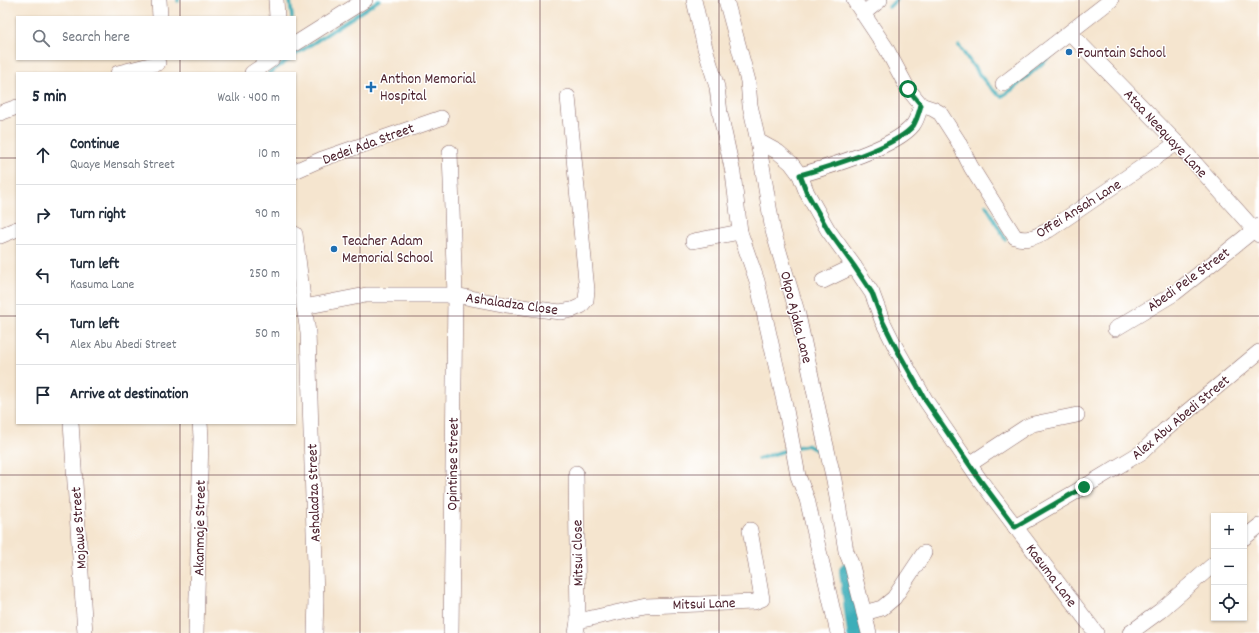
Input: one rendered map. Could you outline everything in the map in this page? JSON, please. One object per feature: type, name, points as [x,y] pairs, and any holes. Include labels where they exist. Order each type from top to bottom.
[{"type":"street","points":[[160,0],[160,16]]},
{"type":"street","points":[[276,0],[276,16]]},
{"type":"street","points":[[296,43],[364,0]]},
{"type":"street","points":[[694,0],[705,48],[717,87],[720,113],[733,173],[740,232],[756,281],[786,410],[798,476],[807,499],[838,633]]},
{"type":"street","points":[[800,175],[825,168],[887,144],[907,132],[914,124],[921,105],[908,89],[886,48],[854,0]]},
{"type":"street","points":[[864,13],[880,0]]},
{"type":"street","points":[[1003,84],[1111,0]]},
{"type":"street","name":"Okpo Ajaka Lane","points":[[729,1],[748,80],[750,105],[758,141],[773,231],[798,315],[834,480],[846,551],[852,566],[869,633]]},
{"type":"street","name":"Ataa Neequaye Lane","points":[[1070,32],[1258,230]]},
{"type":"street","points":[[253,72],[271,60]]},
{"type":"street","points":[[123,72],[158,65]]},
{"type":"street","name":"Ashaladza Close","points":[[304,306],[366,296],[455,295],[508,305],[560,312],[581,306],[586,300],[587,290],[568,97]]},
{"type":"street","name":"Offei Ansah Lane","points":[[921,105],[934,109],[940,113],[1011,231],[1015,237],[1021,239],[1028,239],[1049,230],[1177,143]]},
{"type":"street","points":[[0,114],[16,107]]},
{"type":"street","name":"Dedei Ada Street","points":[[296,171],[330,156],[441,118]]},
{"type":"street","name":"Kasuma Lane","points":[[758,141],[778,152],[791,163],[800,175],[807,193],[828,230],[872,293],[882,320],[926,401],[1015,527],[1096,633]]},
{"type":"street","points":[[450,152],[455,295]]},
{"type":"street","points":[[0,236],[16,229]]},
{"type":"street","name":"Abedi Pele Street","points":[[1114,328],[1175,292],[1258,230]]},
{"type":"street","points":[[693,241],[740,232]]},
{"type":"street","name":"Ashaladza Street","points":[[296,242],[309,340],[316,600],[315,633]]},
{"type":"street","points":[[823,281],[854,266]]},
{"type":"street","name":"Opintinse Street","points":[[451,633],[455,295]]},
{"type":"street","name":"Alex Abu Abedi Street","points":[[1015,527],[1142,452],[1165,430],[1259,352]]},
{"type":"street","points":[[970,464],[1026,427],[1033,424],[1077,415]]},
{"type":"street","name":"Mojawe Street","points":[[71,424],[84,633]]},
{"type":"street","name":"Akanmaje Street","points":[[196,633],[200,424]]},
{"type":"street","name":"Mitsui Close","points":[[576,473],[577,627]]},
{"type":"street","points":[[1247,536],[1259,526]]},
{"type":"street","name":"Mitsui Lane","points":[[577,627],[646,606],[754,602],[762,599],[750,530]]},
{"type":"street","points":[[864,613],[882,608],[894,598],[924,553]]},
{"type":"street","points":[[1130,633],[1160,611],[1211,567]]},
{"type":"waterway","points":[[290,0],[292,16]]},
{"type":"waterway","points":[[296,54],[379,0]]},
{"type":"waterway","points":[[889,7],[896,0]]},
{"type":"waterway","points":[[959,46],[985,82],[1002,96],[1013,89],[1053,54]]},
{"type":"waterway","points":[[270,72],[288,60]]},
{"type":"waterway","points":[[986,205],[1005,239]]},
{"type":"waterway","points":[[797,447],[807,445],[824,454]]},
{"type":"waterway","points":[[758,459],[787,450]]},
{"type":"waterway","points":[[849,571],[857,633]]},
{"type":"place","name":"Fountain School","points":[[1069,52]]},
{"type":"place","name":"Anthon Memorial Hospital","points":[[371,87]]},
{"type":"place","name":"Teacher Adam Memorial School","points":[[334,249]]},
{"type":"route","points":[[908,89],[921,105],[914,124],[907,132],[887,144],[825,168],[800,175],[807,193],[828,230],[872,293],[882,320],[926,401],[980,480],[1015,527],[1084,487]]}]
